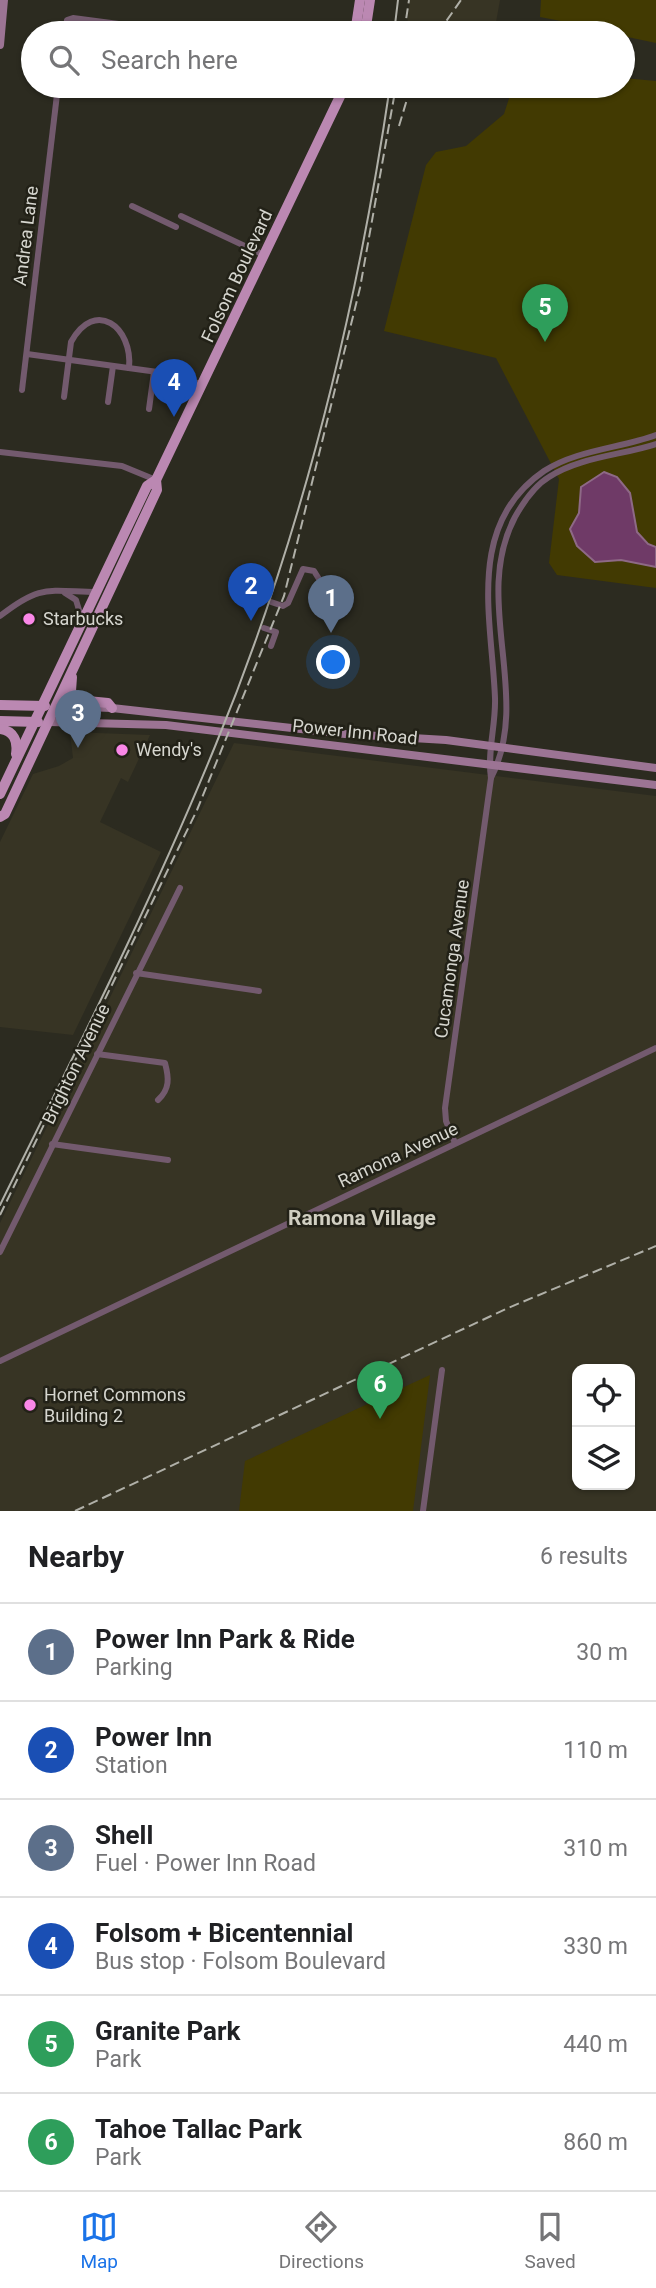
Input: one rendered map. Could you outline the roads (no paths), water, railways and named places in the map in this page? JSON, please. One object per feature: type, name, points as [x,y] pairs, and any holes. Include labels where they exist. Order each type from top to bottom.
[{"type":"main road","points":[[0,45],[4,0]]},
{"type":"main road","points":[[367,21],[370,0]]},
{"type":"main road","points":[[368,18],[376,0]]},
{"type":"main road","name":"Folsom Boulevard","points":[[0,794],[147,486],[156,480],[203,385],[339,98]]},
{"type":"main road","name":"Folsom Boulevard","points":[[0,817],[5,814],[157,491],[156,480]]},
{"type":"main road","points":[[74,668],[71,691],[74,697],[80,701],[108,703],[112,708]]},
{"type":"main road","points":[[0,705],[56,706]]},
{"type":"main road","name":"Power Inn Road","points":[[56,706],[112,708],[345,734],[416,738],[656,768]]},
{"type":"main road","points":[[0,721],[49,722]]},
{"type":"main road","name":"Power Inn Road","points":[[49,722],[166,725],[494,763],[656,785]]},
{"type":"main road","points":[[0,729],[10,732],[18,743],[14,764]]},
{"type":"street","points":[[68,21],[69,18],[93,21]]},
{"type":"street","name":"Andrea Lane","points":[[22,390],[57,98]]},
{"type":"street","points":[[132,206],[176,226]]},
{"type":"street","points":[[181,216],[264,255]]},
{"type":"street","points":[[64,397],[69,351],[76,334],[90,322],[106,321],[124,334],[130,350],[129,368]]},
{"type":"street","points":[[27,354],[188,377],[203,385]]},
{"type":"street","points":[[108,402],[113,366]]},
{"type":"street","points":[[149,409],[154,372]]},
{"type":"street","name":"Cucamonga Avenue","points":[[494,763],[491,746],[495,697],[486,582],[492,546],[505,516],[521,492],[547,469],[572,459],[656,436]]},
{"type":"street","name":"Cucamonga Avenue","points":[[455,1143],[446,1121],[445,1108],[491,778],[501,748],[506,696],[497,583],[503,548],[513,521],[528,497],[550,476],[573,466],[656,444]]},
{"type":"street","points":[[0,452],[127,467],[156,480]]},
{"type":"street","points":[[271,602],[283,606],[288,603],[303,569],[314,571],[319,579]]},
{"type":"street","points":[[0,616],[26,596],[56,590],[97,592]]},
{"type":"street","points":[[56,590],[76,600],[82,621]]},
{"type":"street","points":[[264,628],[276,632],[271,646]]},
{"type":"street","name":"Brighton Avenue","points":[[0,1252],[180,888]]},
{"type":"street","points":[[136,973],[258,990]]},
{"type":"street","name":"Ramona Avenue","points":[[0,1361],[656,1048]]},
{"type":"street","points":[[97,1054],[165,1063],[169,1077],[166,1092],[158,1100]]},
{"type":"street","points":[[52,1144],[168,1160]]},
{"type":"street","points":[[423,1511],[442,1370]]},
{"type":"tram line","points":[[395,21],[398,0]]},
{"type":"tram line","points":[[0,1205],[166,861],[247,665],[275,584],[323,420],[361,254],[388,98]]},
{"type":"railway","points":[[406,21],[409,0]]},
{"type":"railway","points":[[446,21],[461,0]]},
{"type":"railway","points":[[0,1215],[197,810],[284,596],[360,288],[394,98]]},
{"type":"railway","points":[[399,126],[407,98]]},
{"type":"railway","points":[[75,1511],[508,1308],[656,1246]]},
{"type":"place","name":"Granite Park","points":[[545,342]]},
{"type":"place","name":"Folsom + Bicentennial","points":[[174,417]]},
{"type":"place","name":"Starbucks","points":[[29,619]]},
{"type":"place","name":"Power Inn","points":[[251,621]]},
{"type":"place","name":"Power Inn Park & Ride","points":[[331,633]]},
{"type":"place","name":"Shell","points":[[78,748]]},
{"type":"place","name":"Wendy's","points":[[122,750]]},
{"type":"place","name":"Hornet Commons Building 2","points":[[30,1405]]},
{"type":"place","name":"Tahoe Tallac Park","points":[[380,1419]]},
{"type":"district","name":"Ramona Village","points":[[362,1218]]}]
